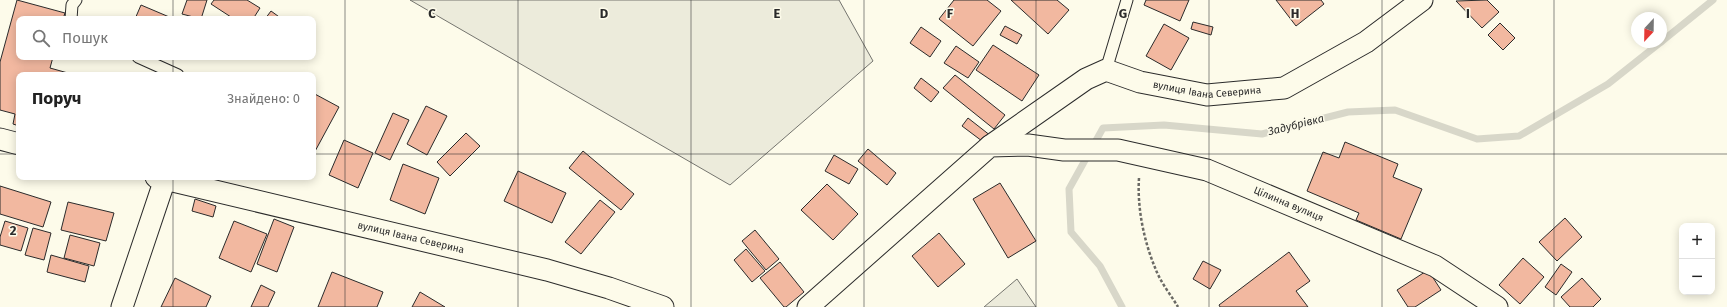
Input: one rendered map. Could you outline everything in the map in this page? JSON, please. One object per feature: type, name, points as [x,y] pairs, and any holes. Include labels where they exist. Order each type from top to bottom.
[{"type":"street","name":"вулиця Івана Северина","points":[[1106,70],[1140,82],[1207,95],[1284,88],[1366,42],[1422,0]]},
{"type":"street","points":[[808,307],[990,146],[1086,79],[1106,70]]},
{"type":"street","points":[[0,139],[16,143]]},
{"type":"street","name":"Цілинна вулиця","points":[[990,146],[1028,145],[1064,150],[1118,150],[1207,170],[1435,266],[1497,307]]},
{"type":"street","points":[[122,307],[161,180]]},
{"type":"street","name":"вулиця Івана Северина","points":[[170,180],[547,270],[608,288],[663,307]]},
{"type":"lane","points":[[71,16],[72,5],[76,0]]},
{"type":"lane","points":[[1106,70],[1127,0]]},
{"type":"lane","points":[[145,60],[171,72]]},
{"type":"path","points":[[1141,155],[1138,196],[1145,236],[1156,270],[1178,307]]},
{"type":"shaded area","points":[[410,0],[839,0],[873,61],[730,185]]},
{"type":"shaded area","points":[[1017,279],[1036,307],[984,307]]},
{"type":"building","points":[[17,0],[65,13],[64,16],[16,16],[16,60],[52,60],[50,68],[64,72],[16,72],[16,125],[13,124],[15,114],[0,110],[0,62]]},
{"type":"building","points":[[187,0],[207,0],[202,16],[190,16],[182,14]]},
{"type":"building","points":[[214,0],[247,0],[260,8],[255,16],[229,16],[211,4]]},
{"type":"building","points":[[954,0],[987,0],[1001,11],[973,46],[939,19]]},
{"type":"building","points":[[1011,0],[1057,0],[1069,10],[1048,34]]},
{"type":"building","points":[[1146,0],[1189,0],[1180,21],[1144,5]]},
{"type":"building","points":[[1276,0],[1321,0],[1324,4],[1296,26]]},
{"type":"building","points":[[1487,0],[1499,12],[1482,28],[1456,1]]},
{"type":"building","points":[[141,5],[167,16],[136,16]]},
{"type":"building","points":[[271,11],[278,16],[267,16]]},
{"type":"building","points":[[1193,22],[1213,27],[1211,35],[1191,29]]},
{"type":"building","points":[[1500,23],[1515,38],[1503,50],[1488,35]]},
{"type":"building","points":[[1164,24],[1189,38],[1171,70],[1146,56]]},
{"type":"building","points":[[1005,26],[1022,35],[1017,44],[1000,35]]},
{"type":"building","points":[[921,27],[941,41],[930,57],[910,43]]},
{"type":"building","points":[[993,45],[1039,75],[1022,101],[976,70]]},
{"type":"building","points":[[956,46],[979,62],[968,78],[944,63]]},
{"type":"building","points":[[955,75],[1005,115],[994,129],[943,88]]},
{"type":"building","points":[[921,78],[939,92],[931,102],[914,88]]},
{"type":"building","points":[[316,95],[339,107],[316,149]]},
{"type":"building","points":[[426,106],[447,116],[427,155],[407,144]]},
{"type":"building","points":[[393,113],[409,120],[390,160],[375,153]]},
{"type":"building","points":[[968,118],[991,136],[986,144],[962,126]]},
{"type":"building","points":[[466,133],[480,146],[450,176],[437,162]]},
{"type":"building","points":[[344,140],[373,153],[358,188],[329,175]]},
{"type":"building","points":[[1345,142],[1398,164],[1393,177],[1422,189],[1401,239],[1356,220],[1359,213],[1307,191],[1323,152],[1339,158]]},
{"type":"building","points":[[868,149],[896,173],[887,185],[858,161]]},
{"type":"building","points":[[583,151],[634,194],[621,210],[569,168]]},
{"type":"building","points":[[834,155],[858,169],[849,184],[825,171]]},
{"type":"building","points":[[403,164],[439,178],[425,214],[390,200]]},
{"type":"building","points":[[518,171],[566,193],[552,223],[504,201]]},
{"type":"building","points":[[1000,183],[1036,241],[1008,258],[973,199]]},
{"type":"building","points":[[827,184],[858,214],[833,240],[801,210]]},
{"type":"building","points":[[0,186],[51,202],[43,227],[0,214]]},
{"type":"building","points":[[195,199],[216,206],[213,217],[192,211]]},
{"type":"building","points":[[600,200],[615,212],[581,254],[565,242]]},
{"type":"building","points":[[68,202],[114,213],[106,241],[61,230]]},
{"type":"building","points":[[1565,218],[1582,237],[1557,261],[1539,242]]},
{"type":"building","points":[[274,219],[294,227],[277,272],[257,264]]},
{"type":"building","points":[[5,221],[28,228],[21,251],[0,245],[0,237]]},
{"type":"building","points":[[234,221],[267,234],[251,272],[219,258]]},
{"type":"building","points":[[33,228],[51,233],[44,260],[25,255]]},
{"type":"building","points":[[755,230],[779,259],[766,270],[742,241]]},
{"type":"building","points":[[939,233],[965,264],[938,287],[912,256]]},
{"type":"building","points":[[70,235],[100,243],[94,266],[64,258]]},
{"type":"building","points":[[746,249],[765,271],[752,282],[734,260]]},
{"type":"building","points":[[1289,252],[1310,281],[1296,291],[1308,307],[1220,307],[1219,305]]},
{"type":"building","points":[[51,255],[89,266],[85,282],[47,272]]},
{"type":"building","points":[[1523,258],[1544,277],[1520,304],[1499,285]]},
{"type":"building","points":[[1203,261],[1221,270],[1210,289],[1193,279]]},
{"type":"building","points":[[780,262],[804,292],[786,307],[784,307],[760,278]]},
{"type":"building","points":[[1561,264],[1572,272],[1556,295],[1545,287]]},
{"type":"building","points":[[1428,270],[1441,290],[1415,307],[1408,307],[1397,290]]},
{"type":"building","points":[[332,272],[383,292],[377,307],[318,307]]},
{"type":"building","points":[[175,278],[211,296],[206,307],[161,307]]},
{"type":"building","points":[[1582,278],[1601,299],[1593,307],[1570,307],[1561,297]]},
{"type":"building","points":[[261,285],[275,292],[268,307],[251,307]]},
{"type":"building","points":[[420,292],[445,307],[412,307]]},
{"type":"waterway","name":"Задубрівка","points":[[1667,37],[1713,0]]},
{"type":"waterway","name":"Задубрівка","points":[[1122,307],[1100,266],[1071,232],[1069,189],[1103,128],[1164,125],[1262,134],[1348,112],[1395,110],[1477,139],[1519,136],[1608,84],[1653,48]]}]
